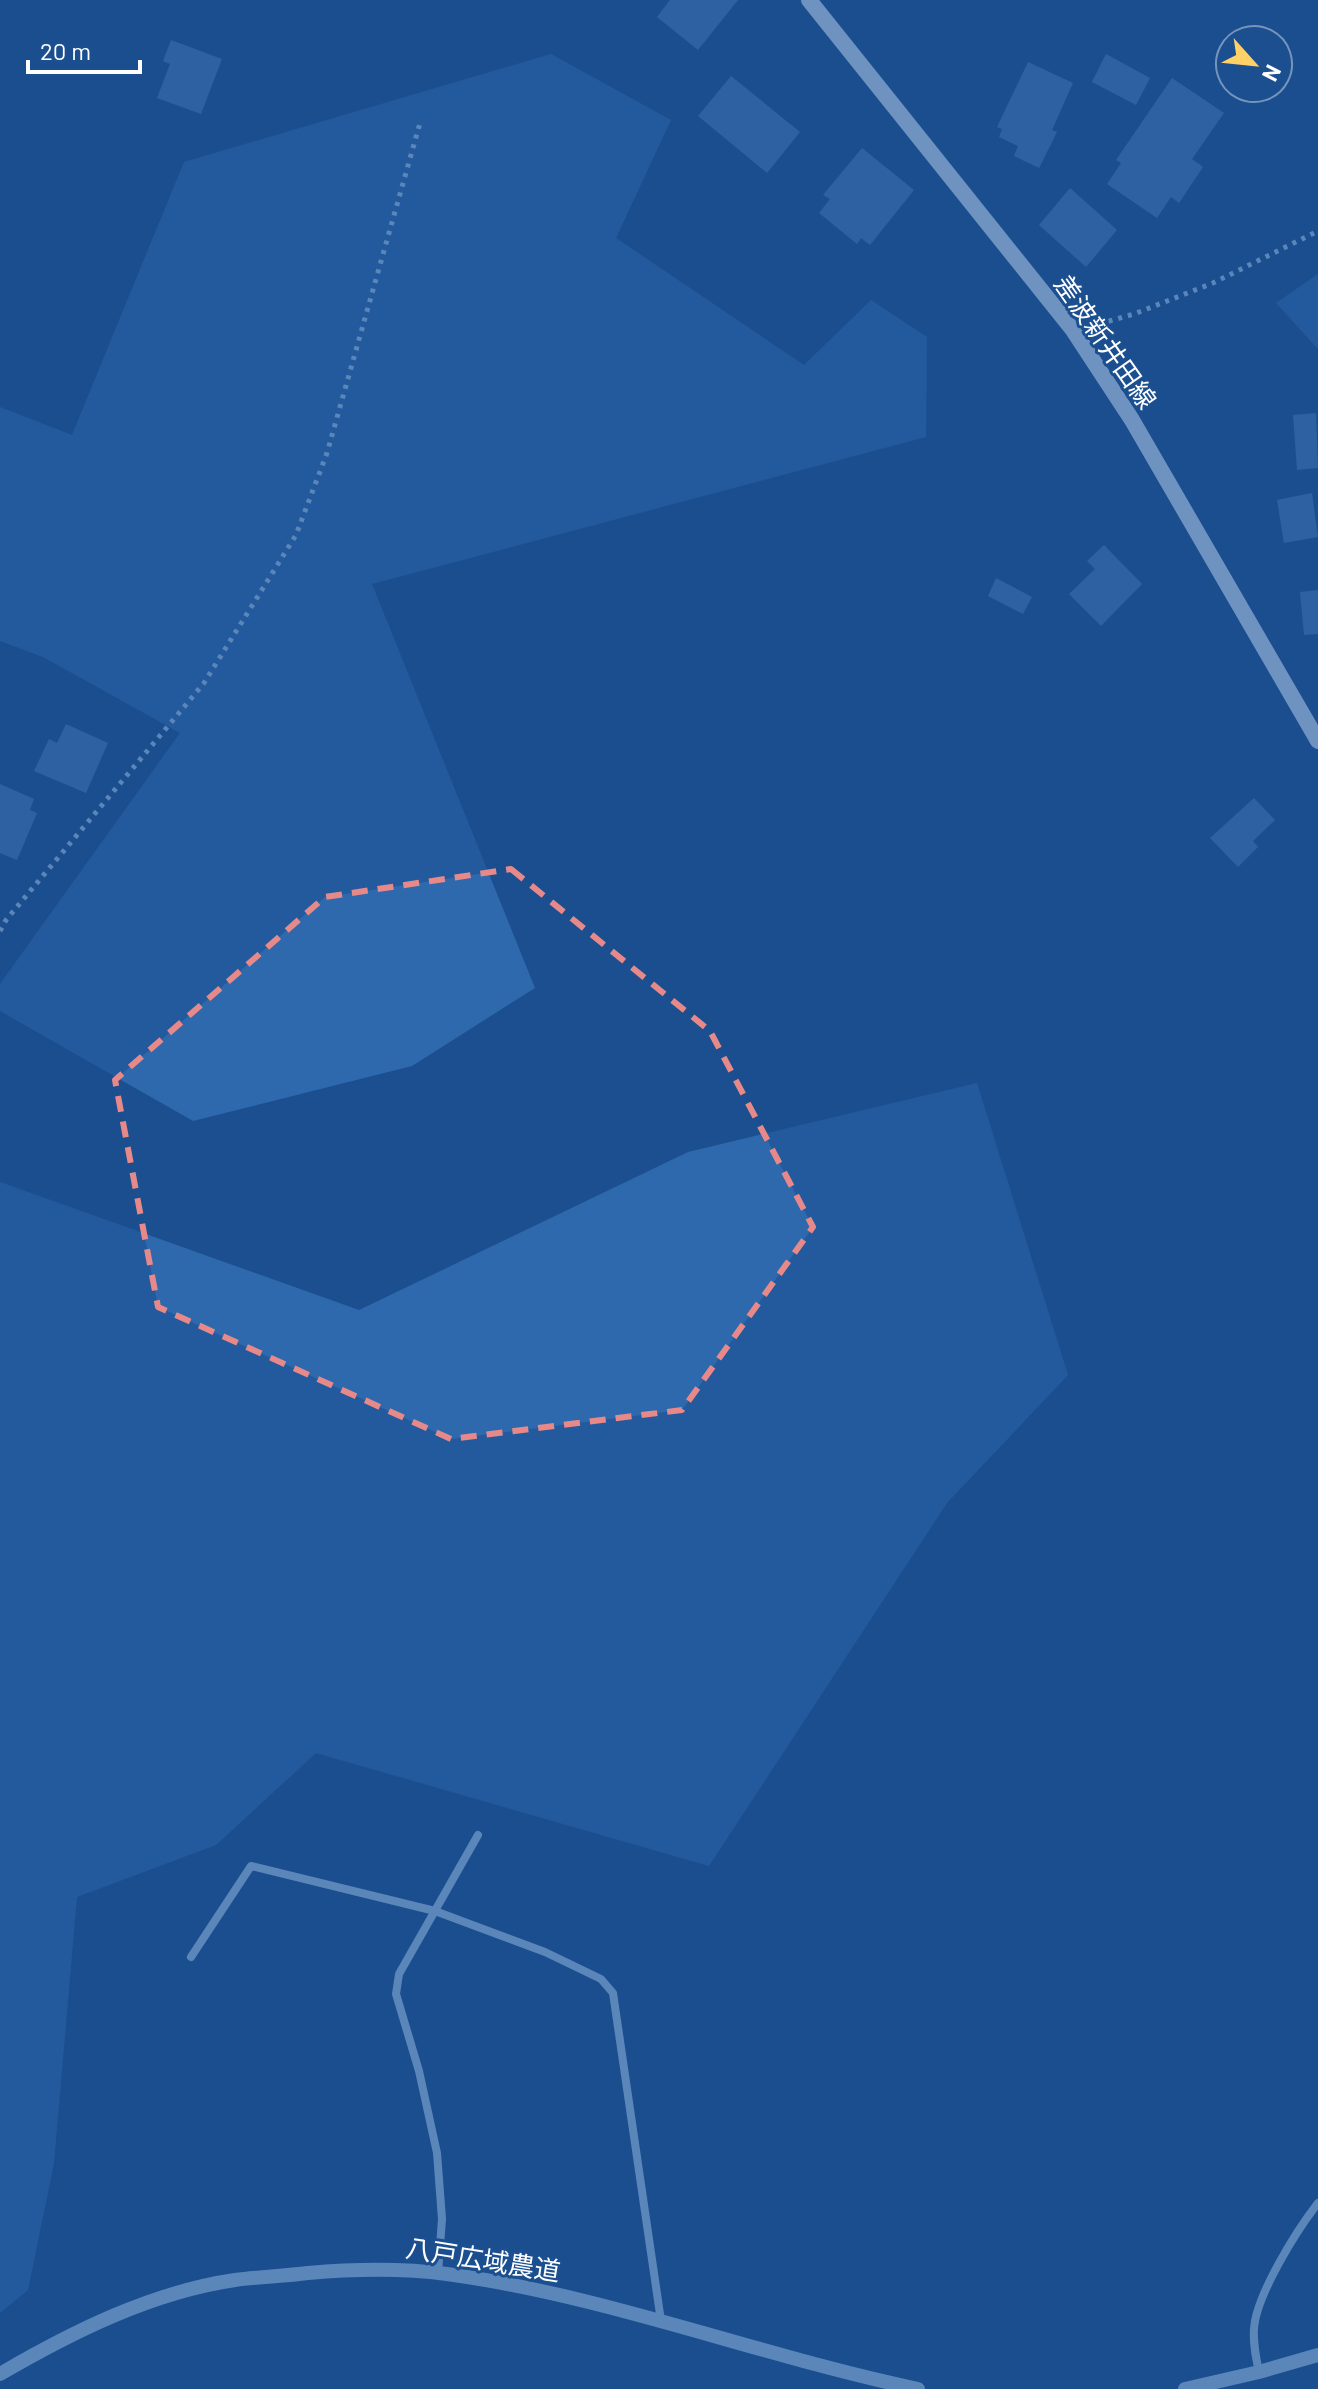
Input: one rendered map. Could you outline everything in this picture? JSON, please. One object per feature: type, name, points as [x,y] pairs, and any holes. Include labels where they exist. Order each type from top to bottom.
[{"type":"main road","name":"差波新井田線","points":[[809,0],[1073,330],[1132,420],[1318,741]]},
{"type":"street","points":[[438,2273],[442,2219],[437,2153],[419,2071],[396,1994],[399,1974],[478,1835]]},
{"type":"street","points":[[191,1957],[251,1866],[435,1911],[545,1952],[601,1979],[613,1993],[661,2321]]},
{"type":"street","points":[[1259,2372],[1254,2326],[1262,2297],[1306,2218],[1318,2203]]},
{"type":"street","name":"八戸広域農道","points":[[0,2374],[57,2341],[169,2296],[233,2280],[381,2269],[438,2273],[538,2291],[661,2321],[838,2372],[918,2389]]},
{"type":"street","points":[[1185,2389],[1318,2355]]},
{"type":"path","points":[[0,931],[204,683],[296,535],[327,453],[420,123]]},
{"type":"path","points":[[1073,330],[1134,314],[1213,283],[1318,231]]},
{"type":"highlighted area","points":[[511,869],[710,1031],[813,1227],[682,1410],[451,1439],[158,1307],[115,1080],[325,897]]},
{"type":"shaded area","points":[[551,54],[671,120],[616,238],[804,365],[871,300],[927,337],[926,437],[372,584],[535,988],[412,1066],[193,1121],[0,1011],[0,984],[180,733],[43,657],[0,641],[0,407],[72,435],[184,162]]},
{"type":"shaded area","points":[[1318,274],[1318,349],[1276,303]]},
{"type":"shaded area","points":[[977,1083],[1068,1375],[947,1503],[709,1866],[316,1753],[216,1845],[77,1897],[54,2163],[28,2290],[0,2313],[0,1182],[359,1310],[688,1152]]},
{"type":"building","points":[[670,0],[738,0],[698,50],[657,17]]},
{"type":"building","points":[[171,40],[222,59],[201,114],[157,98],[170,64],[163,61]]},
{"type":"building","points":[[1106,54],[1150,78],[1136,105],[1092,82]]},
{"type":"building","points":[[1028,62],[1073,83],[1052,130],[1057,132],[1039,168],[1014,156],[1018,146],[999,137],[1002,129],[997,127]]},
{"type":"building","points":[[731,76],[800,132],[767,173],[698,116]]},
{"type":"building","points":[[1172,78],[1224,113],[1192,159],[1203,167],[1179,203],[1171,197],[1157,218],[1107,184],[1121,163],[1116,160]]},
{"type":"building","points":[[862,148],[914,190],[870,245],[861,238],[857,244],[819,213],[830,199],[823,195]]},
{"type":"building","points":[[1070,188],[1117,230],[1086,267],[1039,225]]},
{"type":"building","points":[[1316,413],[1318,468],[1297,470],[1293,415]]},
{"type":"building","points":[[1312,493],[1318,537],[1284,543],[1277,500]]},
{"type":"building","points":[[1104,545],[1142,584],[1101,626],[1069,594],[1095,569],[1087,561]]},
{"type":"building","points":[[996,578],[1032,597],[1023,614],[988,596]]},
{"type":"building","points":[[1318,590],[1318,634],[1304,635],[1300,592]]},
{"type":"building","points":[[66,724],[108,743],[86,793],[34,771],[49,739],[57,743]]},
{"type":"building","points":[[0,784],[34,799],[30,810],[37,813],[17,860],[0,853]]},
{"type":"building","points":[[1254,798],[1275,820],[1253,841],[1258,847],[1238,867],[1210,838]]}]
